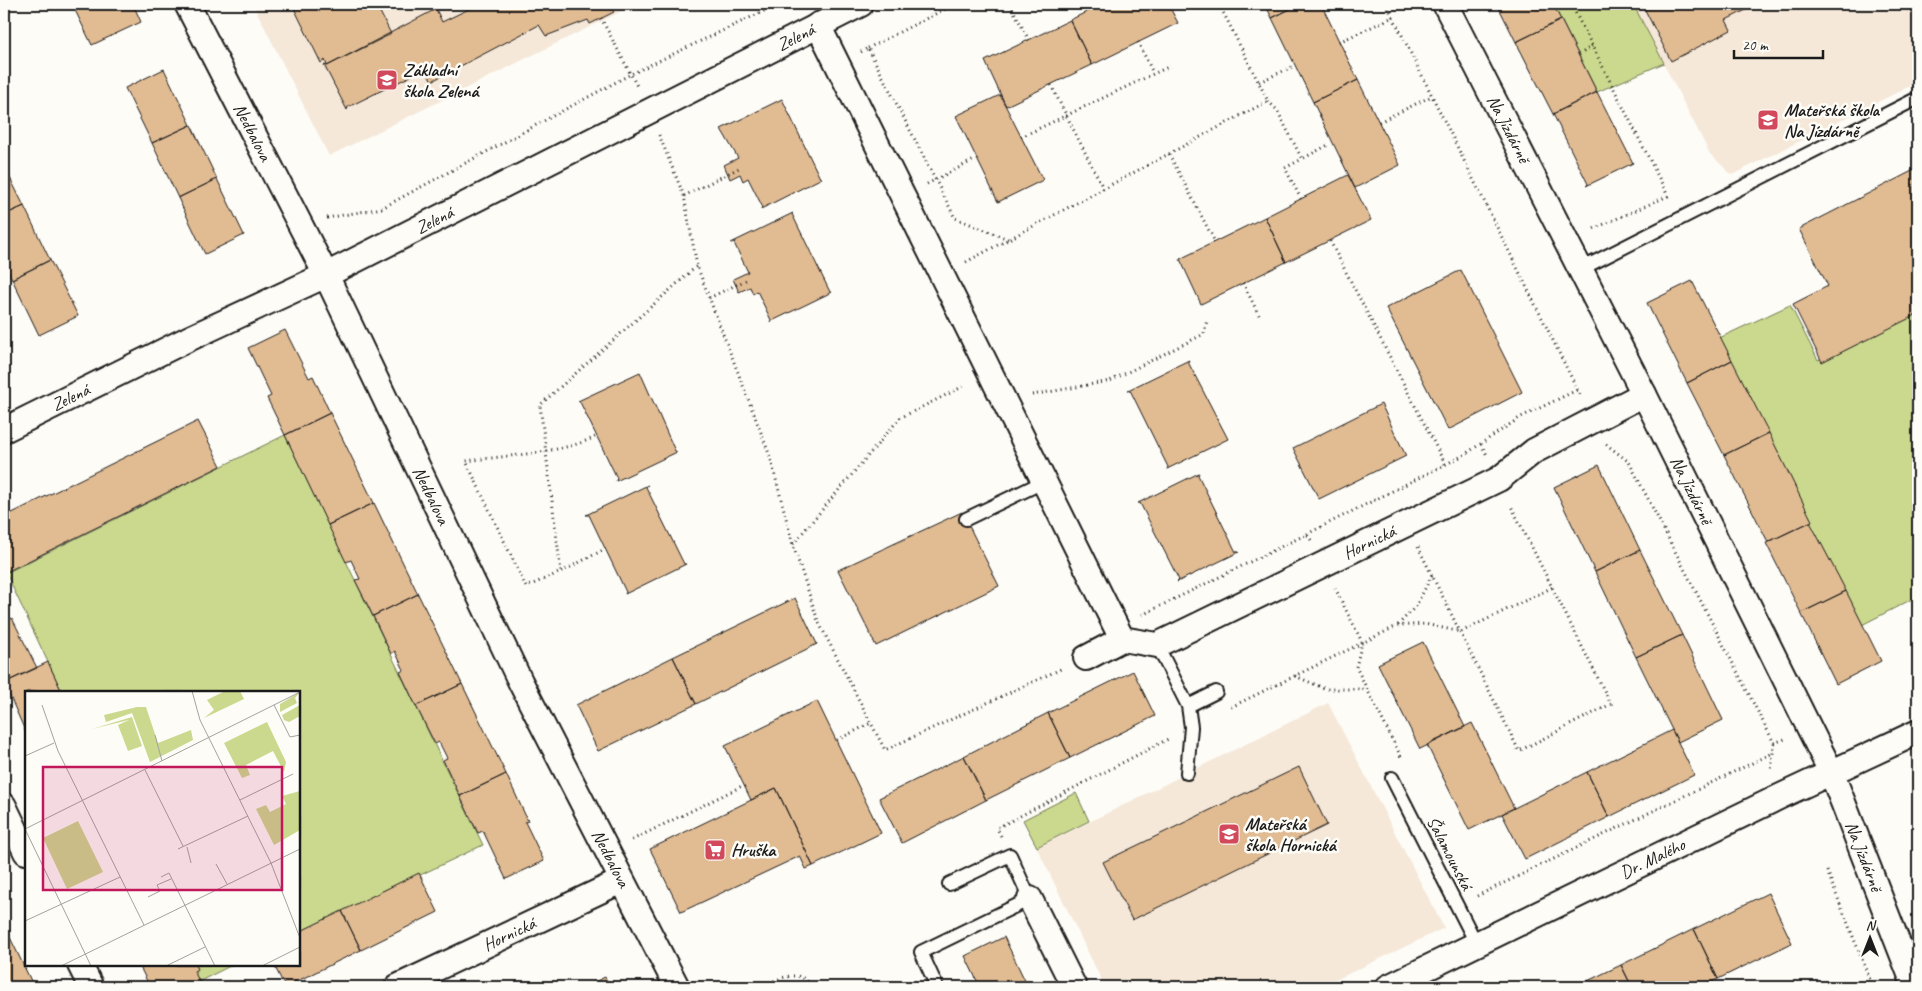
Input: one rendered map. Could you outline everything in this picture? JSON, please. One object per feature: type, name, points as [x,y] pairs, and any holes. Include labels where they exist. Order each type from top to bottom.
[{"type":"street","name":"Nedbalova","points":[[187,4],[326,275],[521,683],[677,987]]},
{"type":"street","name":"Zelená","points":[[4,430],[188,339],[326,275],[861,4]]},
{"type":"street","name":"Na Jízdárně","points":[[1446,4],[1644,394],[1832,774],[1915,987]]},
{"type":"street","points":[[818,25],[1119,633],[1157,645]]},
{"type":"street","name":"Hornická","points":[[1157,645],[1499,479],[1534,451],[1644,394]]},
{"type":"street","points":[[1086,658],[1119,633]]},
{"type":"street","name":"Dr. Malého","points":[[1388,987],[1918,732]]},
{"type":"street","points":[[4,806],[25,850]]},
{"type":"street","name":"Hornická","points":[[398,987],[621,881]]},
{"type":"street","points":[[1030,898],[1074,987]]},
{"type":"street","points":[[80,966],[91,987]]},
{"type":"lane","points":[[1580,269],[1918,98]]},
{"type":"lane","points":[[966,519],[1044,481]]},
{"type":"lane","points":[[1157,645],[1188,706],[1191,727],[1187,773]]},
{"type":"lane","points":[[1188,706],[1216,692]]},
{"type":"lane","name":"Šalamounská","points":[[1392,778],[1476,943]]},
{"type":"lane","points":[[938,987],[921,952],[1030,898],[1010,855],[949,884]]},
{"type":"path","points":[[300,224],[382,208],[631,74],[779,4]]},
{"type":"path","points":[[838,65],[955,4]]},
{"type":"path","points":[[1010,4],[1029,40]]},
{"type":"path","points":[[1219,4],[1268,101],[1277,110],[1302,159]]},
{"type":"path","points":[[1386,4],[1602,440],[1629,462],[1774,743]]},
{"type":"path","points":[[1566,241],[1668,196],[1571,4]]},
{"type":"path","points":[[1339,42],[1393,17]]},
{"type":"path","points":[[601,18],[649,112],[684,196],[697,266],[770,456],[793,545],[818,621],[886,750],[1086,658]]},
{"type":"path","points":[[1138,42],[1154,73]]},
{"type":"path","points":[[1579,55],[1592,46]]},
{"type":"path","points":[[868,48],[955,218],[1009,239]]},
{"type":"path","points":[[1021,137],[1170,66]]},
{"type":"path","points":[[1259,82],[1292,67]]},
{"type":"path","points":[[1051,85],[1103,188]]},
{"type":"path","points":[[1379,122],[1432,96]]},
{"type":"path","points":[[941,275],[1268,101]]},
{"type":"path","points":[[1301,199],[1285,168],[1330,144]]},
{"type":"path","points":[[1169,154],[1215,242]]},
{"type":"path","points":[[903,197],[976,159]]},
{"type":"path","points":[[684,196],[739,168]]},
{"type":"path","points":[[1330,241],[1445,464]]},
{"type":"path","points":[[561,572],[540,405],[697,266]]},
{"type":"path","points":[[709,298],[748,279]]},
{"type":"path","points":[[1243,283],[1260,317]]},
{"type":"path","points":[[1004,400],[1110,381],[1204,334],[1208,320]]},
{"type":"path","points":[[793,545],[900,418],[990,372]]},
{"type":"path","points":[[1119,633],[1445,464],[1481,444],[1521,416],[1577,390]]},
{"type":"path","points":[[595,437],[580,444],[466,461],[526,587],[561,572],[603,550]]},
{"type":"path","points":[[1407,524],[1519,751],[1611,704],[1481,444]]},
{"type":"path","points":[[1308,534],[1362,642],[1356,667],[1406,768]]},
{"type":"path","points":[[1397,626],[1416,606],[1432,574]]},
{"type":"path","points":[[1010,855],[997,828],[1191,727],[1362,642],[1397,626],[1425,624],[1461,632],[1553,587]]},
{"type":"path","points":[[1295,676],[1326,689],[1367,689]]},
{"type":"path","points":[[836,740],[872,723]]},
{"type":"path","points":[[1473,898],[1773,753]]},
{"type":"path","points":[[607,852],[744,785]]},
{"type":"path","points":[[1827,870],[1872,987]]},
{"type":"path","points":[[760,987],[778,979],[799,976],[807,980],[811,987]]},
{"type":"shaded area","name":"Základní škola Zelená","points":[[253,4],[636,4],[329,156]]},
{"type":"shaded area","name":"Mateřská škola Na Jízdárně","points":[[1633,4],[1914,4],[1918,12],[1918,74],[1912,85],[1732,175],[1710,154]]},
{"type":"shaded area","name":"Mateřská škola Hornická","points":[[1328,703],[1444,928],[1321,987],[1105,987],[1037,848]]},
{"type":"green space","points":[[1553,4],[1633,4],[1664,63],[1597,92]]},
{"type":"green space","points":[[1790,305],[1818,360],[1918,311],[1918,596],[1858,627],[1715,340]]},
{"type":"green space","points":[[285,435],[483,845],[300,933],[300,691],[62,691],[6,573]]},
{"type":"green space","points":[[1076,793],[1089,821],[1037,847],[1023,820]]},
{"type":"green space","points":[[190,966],[230,966],[198,982]]},
{"type":"building","points":[[72,4],[133,4],[141,22],[92,45]]},
{"type":"building","points":[[292,4],[376,4],[391,34],[327,66],[325,60],[321,63]]},
{"type":"building","points":[[479,4],[618,4],[611,8],[614,12],[590,24],[588,20],[546,36],[539,25],[432,81],[425,69],[348,107],[347,110],[324,65],[327,66],[436,9],[442,22]]},
{"type":"building","points":[[1103,4],[1168,4],[1178,23],[1092,65],[1070,20]]},
{"type":"building","points":[[1265,4],[1300,4],[1272,18]]},
{"type":"building","points":[[1300,4],[1321,4],[1358,80],[1313,102],[1272,18]]},
{"type":"building","points":[[1497,4],[1553,4],[1561,20],[1516,42]]},
{"type":"building","points":[[1642,4],[1758,4],[1726,20],[1731,30],[1671,61]]},
{"type":"building","points":[[1070,20],[1092,65],[1006,106],[985,61]]},
{"type":"building","points":[[1561,20],[1597,92],[1553,114],[1516,42]]},
{"type":"building","points":[[164,69],[191,125],[152,143],[125,88]]},
{"type":"building","points":[[1358,80],[1400,165],[1355,188],[1313,102]]},
{"type":"building","points":[[1597,92],[1633,163],[1586,186],[1588,184],[1553,114]]},
{"type":"building","points":[[1000,95],[1043,180],[998,202],[956,116]]},
{"type":"building","points":[[782,99],[820,178],[822,178],[761,209],[762,206],[748,178],[743,181],[740,174],[730,179],[724,165],[738,158],[721,129]]},
{"type":"building","points":[[191,125],[217,179],[178,198],[152,143]]},
{"type":"building","points":[[4,166],[24,206],[4,215]]},
{"type":"building","points":[[1918,168],[1918,314],[1822,362],[1793,304],[1828,286],[1799,229]]},
{"type":"building","points":[[1348,175],[1371,220],[1286,262],[1265,217]]},
{"type":"building","points":[[217,179],[244,235],[205,254],[178,198]]},
{"type":"building","points":[[24,206],[50,260],[12,279],[4,263],[4,215]]},
{"type":"building","points":[[793,213],[830,292],[832,292],[770,322],[771,320],[757,291],[753,294],[750,287],[739,292],[733,279],[748,272],[734,243],[731,243]]},
{"type":"building","points":[[1265,217],[1286,262],[1201,304],[1180,259]]},
{"type":"building","points":[[50,260],[78,316],[39,335],[12,279]]},
{"type":"building","points":[[1461,270],[1522,392],[1448,430],[1386,308]]},
{"type":"building","points":[[1692,281],[1732,360],[1687,383],[1647,303]]},
{"type":"building","points":[[285,330],[309,378],[313,376],[330,413],[285,435],[267,398],[271,396],[248,348]]},
{"type":"building","points":[[1189,360],[1188,362],[1228,439],[1167,469],[1168,467],[1130,390],[1128,390]]},
{"type":"building","points":[[1732,360],[1769,433],[1724,455],[1687,383]]},
{"type":"building","points":[[640,372],[677,452],[616,481],[617,478],[578,401]]},
{"type":"building","points":[[1381,404],[1406,456],[1319,499],[1293,448]]},
{"type":"building","points":[[330,413],[374,503],[328,525],[285,435]]},
{"type":"building","points":[[198,421],[221,466],[4,573],[4,517]]},
{"type":"building","points":[[1769,433],[1812,521],[1768,542],[1724,455]]},
{"type":"building","points":[[1599,465],[1640,550],[1595,572],[1554,487]]},
{"type":"building","points":[[1199,473],[1198,475],[1236,552],[1239,552],[1177,582],[1179,580],[1140,503],[1138,503]]},
{"type":"building","points":[[648,485],[646,487],[684,564],[686,564],[625,594],[626,592],[589,515],[586,515]]},
{"type":"building","points":[[374,503],[418,594],[373,616],[355,580],[360,579],[351,560],[346,562],[328,525]]},
{"type":"building","points":[[962,512],[999,586],[876,646],[838,570]]},
{"type":"building","points":[[1810,522],[1846,591],[1801,613],[1766,543]]},
{"type":"building","points":[[1640,550],[1682,635],[1636,657],[1595,572]]},
{"type":"building","points":[[1846,591],[1881,661],[1836,684],[1801,613]]},
{"type":"building","points":[[418,594],[462,684],[416,706],[400,672],[404,670],[395,651],[391,654],[373,616]]},
{"type":"building","points":[[795,598],[817,644],[696,704],[673,657]]},
{"type":"building","points":[[12,618],[37,668],[4,683],[4,622]]},
{"type":"building","points":[[1682,635],[1723,720],[1678,742],[1636,657]]},
{"type":"building","points":[[1423,642],[1465,727],[1420,749],[1378,664]]},
{"type":"building","points":[[673,657],[696,704],[598,751],[576,705]]},
{"type":"building","points":[[48,662],[62,691],[25,691],[25,731],[4,683]]},
{"type":"building","points":[[1133,671],[1155,716],[1070,758],[1048,713]]},
{"type":"building","points":[[462,684],[506,774],[460,796],[443,760],[447,758],[439,742],[435,744],[416,706]]},
{"type":"building","points":[[817,701],[881,833],[813,866],[776,788],[751,800],[725,746]]},
{"type":"building","points":[[1048,713],[1070,758],[986,800],[964,756]]},
{"type":"building","points":[[1472,723],[1514,808],[1469,830],[1427,745]]},
{"type":"building","points":[[1672,730],[1694,775],[1609,817],[1587,772]]},
{"type":"building","points":[[964,756],[986,800],[902,843],[879,798]]},
{"type":"building","points":[[1299,767],[1327,825],[1132,920],[1103,862]]},
{"type":"building","points":[[1587,772],[1609,817],[1525,859],[1502,814]]},
{"type":"building","points":[[506,774],[528,821],[525,822],[544,861],[506,879],[483,831],[478,833],[460,796]]},
{"type":"building","points":[[776,788],[813,866],[806,869],[800,856],[681,912],[650,849]]},
{"type":"building","points":[[419,873],[438,912],[361,950],[342,911]]},
{"type":"building","points":[[1768,893],[1792,943],[1718,979],[1694,929]]},
{"type":"building","points":[[342,911],[361,950],[285,987],[274,966],[300,966],[300,932]]},
{"type":"building","points":[[4,925],[34,987],[4,987]]},
{"type":"building","points":[[1694,929],[1718,979],[1700,987],[1632,987],[1621,965]]},
{"type":"building","points":[[1004,937],[1028,987],[980,987],[965,956]]},
{"type":"building","points":[[1621,965],[1632,987],[1575,987]]},
{"type":"building","points":[[140,966],[196,966],[198,969],[194,971],[202,987],[150,987]]},
{"type":"building","points":[[605,977],[610,987],[584,987]]},
{"type":"place","name":"Základní škola Zelená","points":[[387,80]]},
{"type":"place","name":"Mateřská škola Na Jízdárně","points":[[1768,120]]},
{"type":"place","name":"Mateřská škola Hornická","points":[[1229,834]]},
{"type":"place","name":"Hruška","points":[[715,850]]}]
